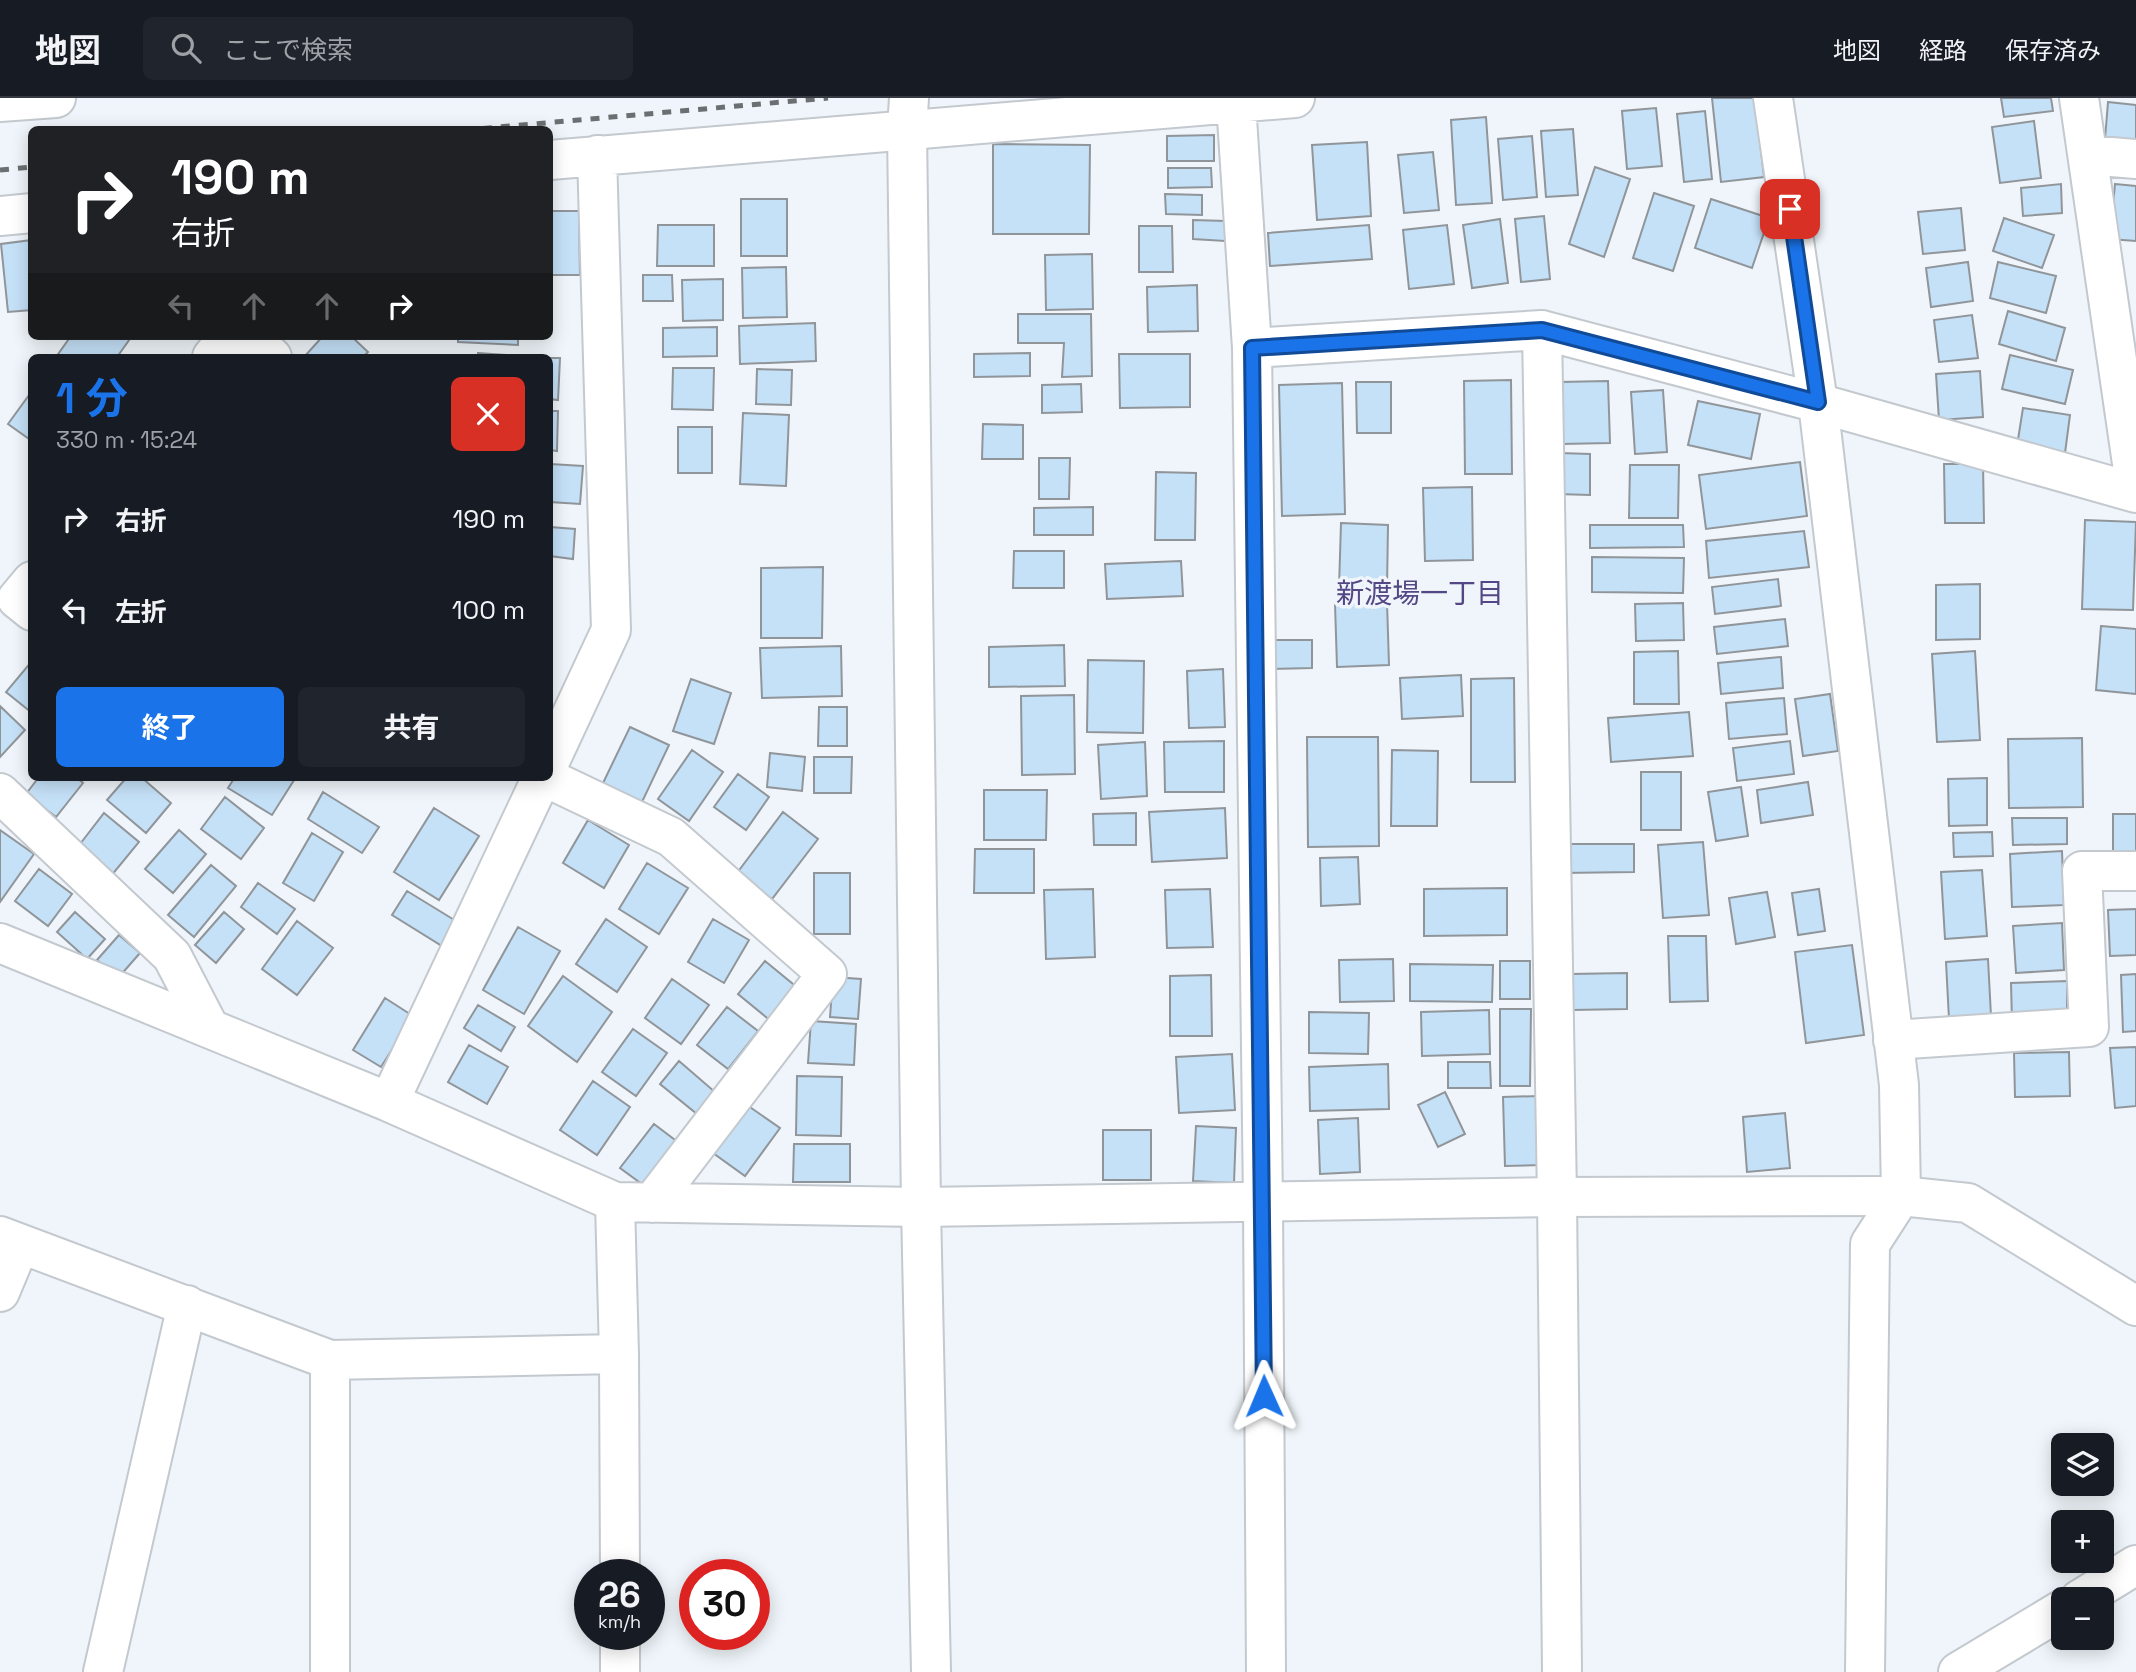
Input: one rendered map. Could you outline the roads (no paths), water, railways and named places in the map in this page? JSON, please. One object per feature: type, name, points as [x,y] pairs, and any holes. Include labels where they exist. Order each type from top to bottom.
[{"type":"street","points":[[0,102],[56,98]]},
{"type":"street","points":[[553,160],[908,113],[1236,103],[1295,98]]},
{"type":"street","points":[[1773,98],[1818,402],[1899,1085],[1901,1196],[1870,1244],[1865,1672]]},
{"type":"street","points":[[1252,348],[1542,330],[1818,402],[2136,492],[2079,98]]},
{"type":"street","points":[[1236,103],[1252,348],[1266,1672]]},
{"type":"street","points":[[908,113],[921,1207],[931,1672]]},
{"type":"street","points":[[553,755],[611,631],[597,155]]},
{"type":"street","points":[[2088,155],[2136,159]]},
{"type":"street","points":[[0,216],[28,213]]},
{"type":"street","points":[[1542,330],[1562,1672]]},
{"type":"street","points":[[214,354],[226,340]]},
{"type":"street","points":[[253,340],[269,354]]},
{"type":"street","points":[[388,1102],[541,781]]},
{"type":"street","points":[[552,781],[671,837],[827,974],[633,1202],[619,1354],[620,1559]]},
{"type":"street","points":[[0,793],[172,956],[211,1029]]},
{"type":"street","points":[[1894,1040],[2090,1027],[2082,871],[2136,871]]},
{"type":"street","points":[[0,943],[633,1202],[921,1207],[1557,1197],[1901,1196],[1968,1203],[2136,1306]]},
{"type":"street","points":[[0,1292],[10,1240],[330,1360],[619,1354]]},
{"type":"street","points":[[103,1672],[187,1306]]},
{"type":"street","points":[[330,1360],[330,1672]]},
{"type":"street","points":[[2100,1587],[2136,1565]]},
{"type":"street","points":[[1958,1672],[2051,1616]]},
{"type":"street","points":[[620,1650],[620,1672]]},
{"type":"railway","points":[[510,126],[828,98]]},
{"type":"railway","points":[[0,170],[28,167]]},
{"type":"district","name":"新渡場一丁目","points":[[1420,593]]}]
